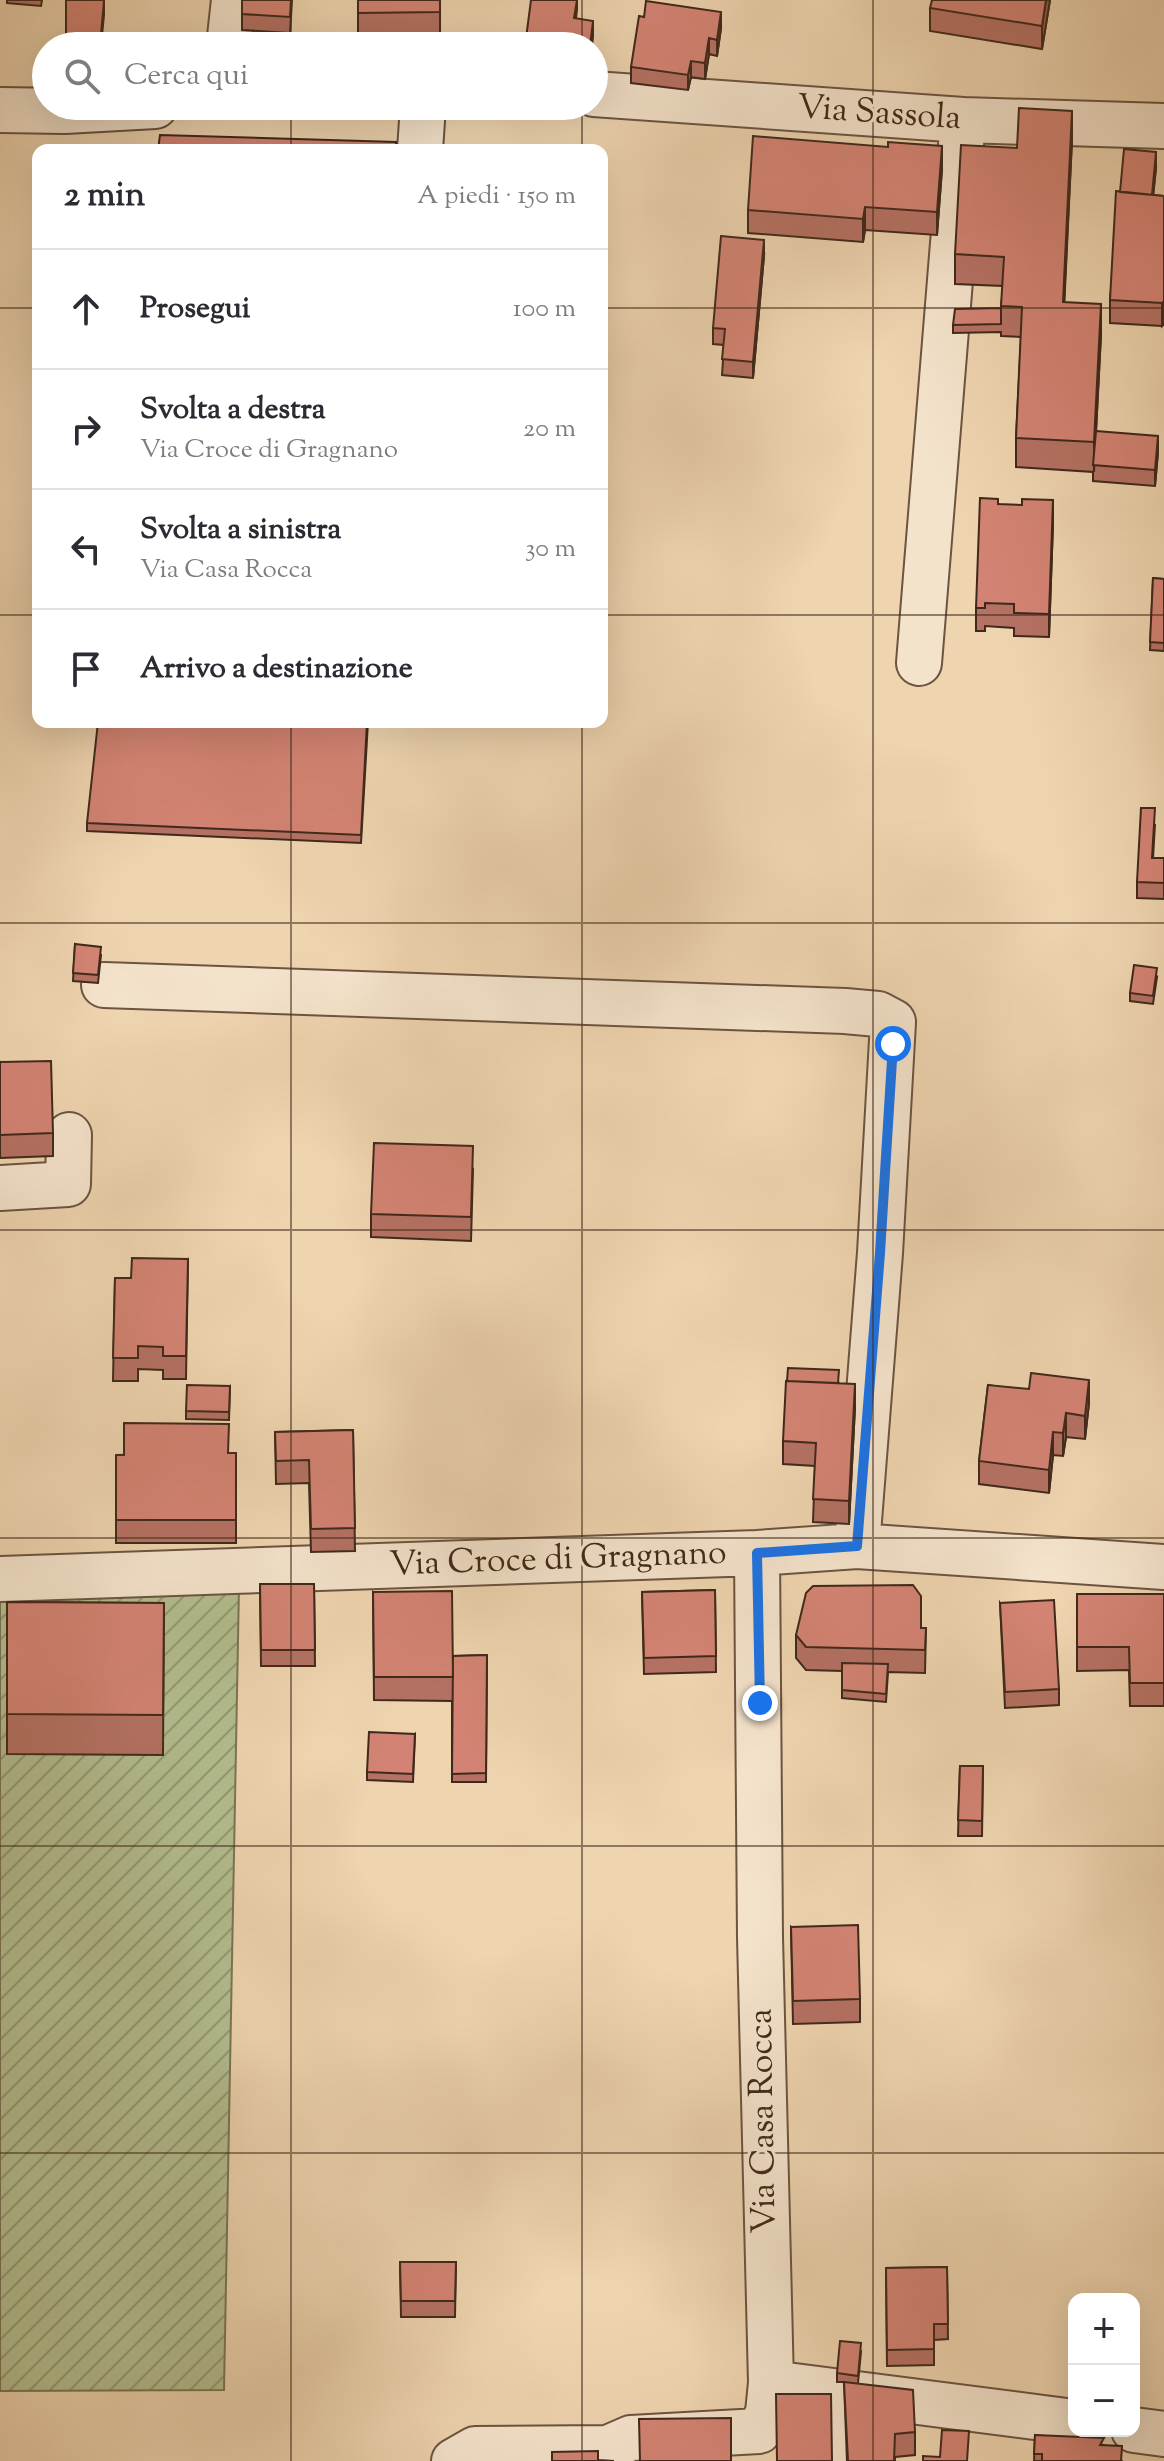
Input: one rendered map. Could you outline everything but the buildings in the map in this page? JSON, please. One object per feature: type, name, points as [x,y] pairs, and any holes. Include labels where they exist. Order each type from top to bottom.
[{"type":"street","points":[[231,32],[234,0]]},
{"type":"street","name":"Via Sassola","points":[[608,95],[963,120],[1164,126]]},
{"type":"street","points":[[0,110],[32,110]]},
{"type":"street","points":[[420,144],[422,120]]},
{"type":"street","points":[[919,663],[963,120]]},
{"type":"street","points":[[104,985],[845,1011],[878,1014],[893,1022],[880,1253],[857,1546]]},
{"type":"street","points":[[0,1188],[68,1184],[69,1135]]},
{"type":"street","name":"Via Croce di Gragnano","points":[[0,1579],[757,1553],[857,1546],[1164,1567]]},
{"type":"street","name":"Via Casa Rocca","points":[[454,2461],[475,2449],[608,2448],[631,2438],[759,2431],[768,2413],[771,2383],[760,1937],[757,1553]]},
{"type":"street","points":[[771,2383],[1068,2421]]},
{"type":"street","points":[[835,2392],[838,2461]]},
{"type":"street","points":[[1140,2431],[1164,2434]]},
{"type":"green space","points":[[239,1586],[224,2390],[0,2391],[0,1597]]},
{"type":"route","points":[[760,1703],[757,1553],[857,1546],[893,1044]]}]
